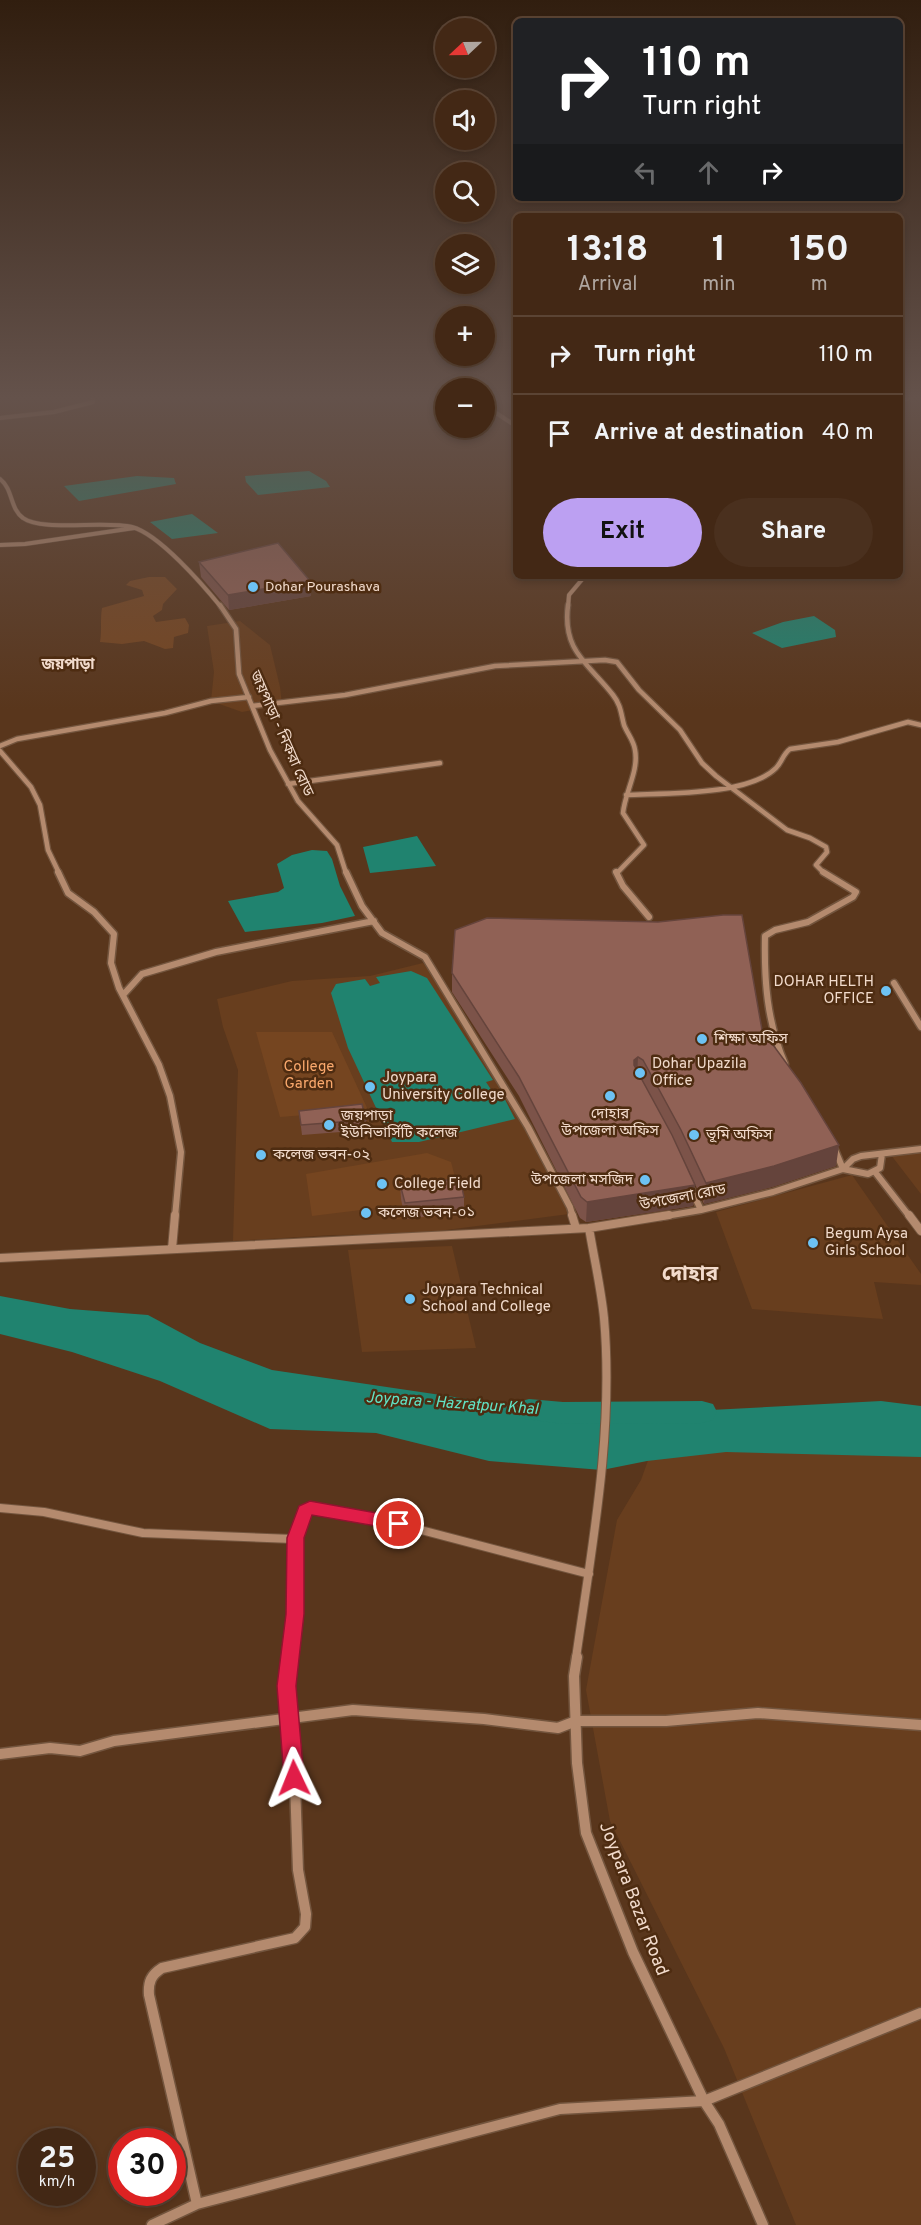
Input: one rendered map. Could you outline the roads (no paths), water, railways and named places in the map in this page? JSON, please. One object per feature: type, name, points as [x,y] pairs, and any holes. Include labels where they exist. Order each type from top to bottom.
[{"type":"street","points":[[14,502],[18,514],[26,520],[67,524],[126,525],[138,528]]},
{"type":"street","points":[[0,545],[25,544],[138,528]]},
{"type":"street","name":"জয়পাড়া - নিকরা রোড","points":[[138,528],[162,546],[190,573],[237,629],[239,673],[252,706],[301,808],[332,837],[338,846],[348,878],[385,936],[417,949],[425,957],[528,1127],[570,1207],[576,1228]]},
{"type":"street","points":[[582,579],[569,594],[565,626],[580,660],[614,696],[635,748],[636,763],[623,813],[644,845],[619,867],[617,877],[649,917]]},
{"type":"street","points":[[252,706],[345,695],[495,666],[580,660],[617,662],[639,690],[681,729],[702,763],[787,830],[810,838],[826,847],[827,852],[816,865],[819,871],[850,886],[856,892],[853,897],[808,922],[775,930],[765,936],[764,990],[773,1039],[789,1071]]},
{"type":"street","points":[[0,746],[17,739],[154,715],[211,701],[249,697]]},
{"type":"street","points":[[626,795],[732,787],[751,782],[776,768],[790,749],[838,742],[908,722],[921,725]]},
{"type":"street","points":[[0,751],[15,765],[31,787],[40,805],[48,850],[68,893],[94,912],[114,934],[111,963],[123,995],[159,1065],[170,1096],[181,1152],[172,1249]]},
{"type":"street","points":[[288,784],[440,763]]},
{"type":"street","points":[[123,995],[142,974],[184,961],[216,952],[374,921]]},
{"type":"street","points":[[894,983],[921,1028]]},
{"type":"street","points":[[832,1145],[843,1169],[857,1173],[875,1172],[880,1168],[882,1154]]},
{"type":"street","name":"উপজেলা রোড","points":[[0,1258],[589,1228],[701,1210],[773,1192],[843,1169],[853,1159],[921,1149]]},
{"type":"street","points":[[875,1172],[921,1231]]},
{"type":"street","points":[[687,1179],[701,1210]]},
{"type":"street","name":"Joypara Bazar Road","points":[[589,1228],[604,1317],[606,1377],[600,1489],[574,1676],[577,1763],[586,1833],[633,1952],[704,2101],[719,2124],[764,2225]]},
{"type":"street","points":[[197,2204],[149,1995],[148,1981],[153,1973],[162,1968],[295,1938],[305,1927],[306,1914],[298,1870],[294,1754],[287,1686],[295,1614],[295,1538],[305,1511],[310,1507],[319,1508],[440,1534],[589,1574]]},
{"type":"street","points":[[0,1508],[44,1512],[143,1533],[295,1538]]},
{"type":"street","points":[[0,1754],[50,1748],[80,1751],[114,1742],[353,1710],[484,1719],[558,1728],[576,1721],[666,1721],[758,1713],[921,1725]]},
{"type":"street","points":[[152,2225],[197,2204],[560,2109],[704,2101],[921,2013]]},
{"type":"water","points":[[192,514],[218,533],[172,539],[150,522]]},
{"type":"water","points":[[814,616],[835,630],[836,637],[782,648],[752,633],[783,622]]},
{"type":"water","points":[[417,836],[436,866],[370,873],[363,847]]},
{"type":"water","points":[[312,850],[327,851],[332,859],[340,886],[355,916],[322,923],[245,932],[228,901],[278,892],[284,888],[277,864],[292,855]]},
{"type":"water","points":[[411,971],[427,978],[493,1080],[486,1082],[494,1094],[501,1092],[515,1119],[419,1142],[392,1142],[348,1048],[331,993],[336,984],[365,979],[370,986],[380,983],[376,977]]},
{"type":"water","points":[[0,1296],[70,1309],[148,1315],[200,1343],[272,1370],[563,1413],[672,1412],[881,1401],[921,1406],[921,1457],[726,1452],[647,1461],[602,1470],[489,1461],[376,1433],[270,1429],[160,1381],[72,1352],[0,1334]]},
{"type":"waterway","name":"Joypara - Hazratpur Khal","points":[[529,1410],[563,1413],[702,1412]]},
{"type":"place","name":"Dohar Pourashava","points":[[253,587]]},
{"type":"place","name":"DOHAR HELTH OFFICE","points":[[886,991]]},
{"type":"place","name":"শিক্ষা অফিস","points":[[702,1039]]},
{"type":"place","name":"Dohar Upazila Office","points":[[640,1073]]},
{"type":"place","name":"Joypara University College","points":[[370,1087]]},
{"type":"place","name":"দোহার উপজেলা অফিস","points":[[610,1096]]},
{"type":"place","name":"জয়পাড়া ইউনিভার্সিটি কলেজ","points":[[329,1125]]},
{"type":"place","name":"ভূমি অফিস","points":[[694,1135]]},
{"type":"place","name":"কলেজ ভবন-০২","points":[[261,1155]]},
{"type":"place","name":"উপজেলা মসজিদ","points":[[645,1180]]},
{"type":"place","name":"College Field","points":[[382,1184]]},
{"type":"place","name":"কলেজ ভবন-০১","points":[[366,1213]]},
{"type":"place","name":"Begum Aysa Girls School","points":[[813,1243]]},
{"type":"place","name":"Joypara Technical School and College","points":[[410,1299]]},
{"type":"district","name":"জয়পাড়া","points":[[68,665]]},
{"type":"district","name":"দোহার","points":[[690,1274]]},
{"type":"park label","name":"College Garden","points":[[309,1076]]}]
